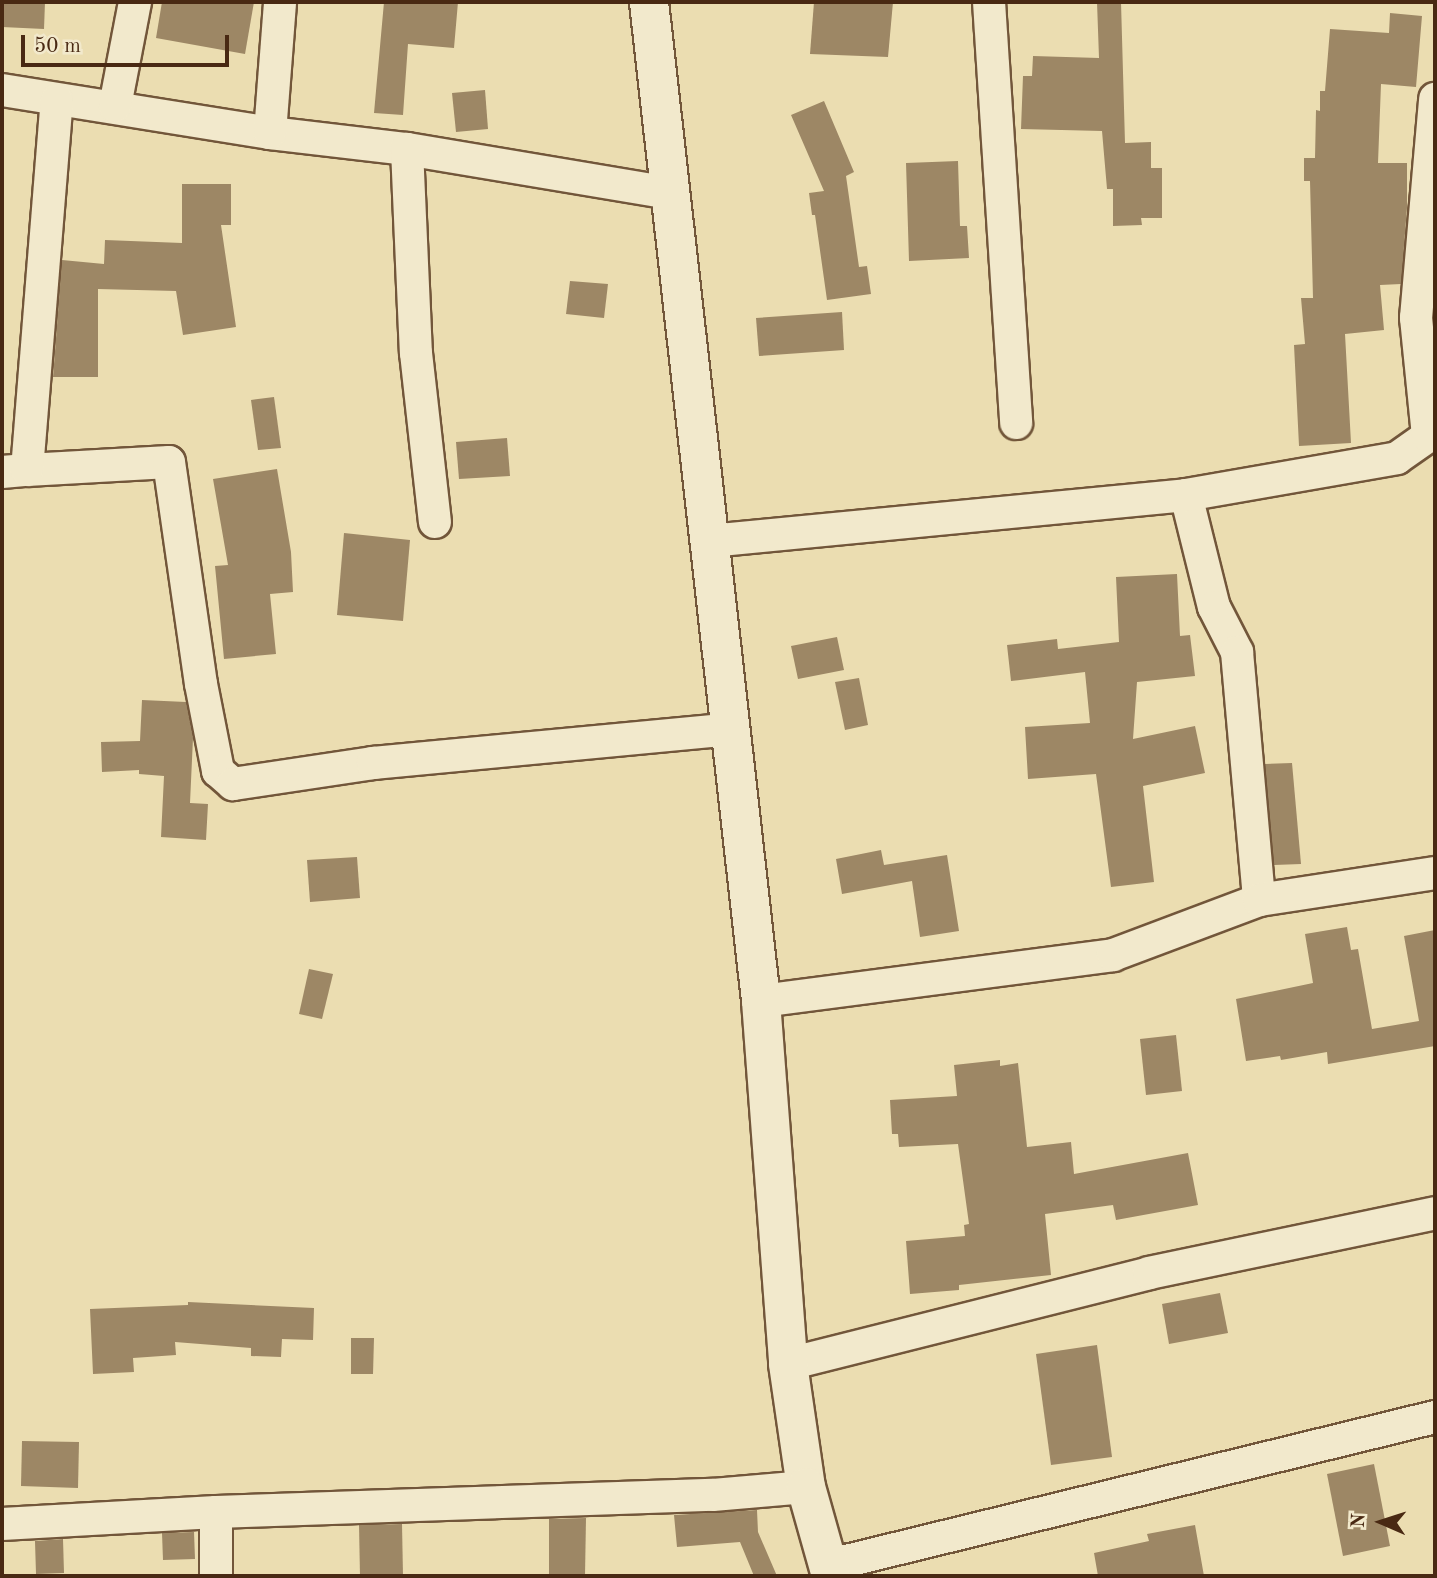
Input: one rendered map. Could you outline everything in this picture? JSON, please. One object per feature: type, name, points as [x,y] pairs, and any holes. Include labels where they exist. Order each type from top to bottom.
[{"type":"street","points":[[115,106],[135,2]]},
{"type":"street","points":[[270,133],[280,2]]},
{"type":"street","points":[[649,2],[761,1001],[788,1364],[806,1487],[829,1571],[1435,1417]]},
{"type":"street","points":[[989,2],[1016,423]]},
{"type":"street","points":[[2,90],[57,100],[115,106],[270,133],[407,149],[670,193]]},
{"type":"street","points":[[710,541],[1186,495],[1397,458],[1428,436],[1416,318],[1435,99]]},
{"type":"street","points":[[57,100],[14,471],[169,462],[201,684],[218,771],[233,784],[373,763],[732,729]]},
{"type":"street","points":[[407,149],[416,353],[435,522]]},
{"type":"street","points":[[1186,495],[1214,607],[1237,652],[1259,900]]},
{"type":"street","points":[[761,1001],[1114,955],[1259,900],[1435,873]]},
{"type":"street","points":[[788,1364],[1149,1273],[1435,1213]]},
{"type":"street","points":[[2,1524],[216,1512],[713,1494],[806,1487]]},
{"type":"street","points":[[216,1512],[216,1576]]},
{"type":"building","points":[[2,2],[45,2],[44,29],[2,27]]},
{"type":"building","points":[[162,2],[254,2],[245,54],[156,38]]},
{"type":"building","points":[[384,2],[458,2],[454,48],[408,44],[403,115],[374,113]]},
{"type":"building","points":[[814,2],[893,2],[888,57],[810,54]]},
{"type":"building","points":[[1097,2],[1121,2],[1125,143],[1151,142],[1151,168],[1162,168],[1162,218],[1141,218],[1142,225],[1113,226],[1113,189],[1107,189],[1102,131],[1021,129],[1023,76],[1032,76],[1033,56],[1099,58]]},
{"type":"building","points":[[1390,13],[1422,16],[1416,87],[1381,84],[1378,163],[1407,163],[1407,208],[1401,284],[1380,285],[1384,330],[1345,334],[1351,443],[1299,446],[1294,345],[1305,344],[1301,298],[1313,298],[1310,181],[1304,181],[1304,158],[1315,158],[1316,110],[1320,111],[1320,91],[1325,91],[1330,29],[1389,33]]},
{"type":"building","points":[[485,90],[488,129],[456,132],[452,93]]},
{"type":"building","points":[[824,101],[854,172],[846,176],[859,267],[867,266],[871,294],[827,300],[815,215],[812,215],[809,193],[824,191],[791,115]]},
{"type":"building","points":[[958,161],[960,226],[967,226],[969,258],[909,261],[906,163]]},
{"type":"building","points":[[182,184],[231,184],[231,225],[221,225],[236,327],[183,335],[176,291],[98,289],[98,377],[53,377],[62,260],[104,264],[105,240],[182,243]]},
{"type":"building","points":[[570,281],[608,284],[604,318],[566,314]]},
{"type":"building","points":[[842,312],[844,350],[759,356],[756,318]]},
{"type":"building","points":[[274,397],[281,448],[258,450],[251,400]]},
{"type":"building","points":[[507,438],[510,476],[459,479],[456,442]]},
{"type":"building","points":[[277,469],[291,552],[293,592],[270,594],[276,654],[224,659],[215,566],[228,565],[213,479]]},
{"type":"building","points":[[344,533],[410,540],[403,621],[337,615]]},
{"type":"building","points":[[1177,574],[1180,636],[1190,635],[1195,676],[1137,682],[1133,739],[1195,726],[1205,773],[1143,786],[1154,882],[1111,887],[1096,774],[1028,779],[1025,727],[1090,723],[1085,672],[1011,681],[1007,645],[1057,639],[1058,649],[1119,642],[1116,577]]},
{"type":"building","points":[[837,637],[844,670],[798,679],[791,646]]},
{"type":"building","points":[[859,678],[868,725],[845,730],[835,682]]},
{"type":"building","points":[[142,700],[186,702],[193,738],[190,803],[208,804],[206,840],[161,837],[164,776],[139,774],[139,770],[102,772],[101,742],[140,741]]},
{"type":"building","points":[[1292,763],[1301,864],[1274,865],[1265,764]]},
{"type":"building","points":[[881,850],[884,865],[947,855],[959,931],[920,937],[912,881],[842,894],[836,859]]},
{"type":"building","points":[[357,857],[360,898],[310,902],[307,860]]},
{"type":"building","points":[[1347,927],[1351,950],[1358,949],[1372,1029],[1419,1021],[1404,936],[1435,930],[1435,1046],[1328,1064],[1327,1052],[1281,1060],[1280,1056],[1246,1061],[1236,999],[1313,983],[1305,934]]},
{"type":"building","points":[[309,969],[333,974],[322,1019],[299,1014]]},
{"type":"building","points":[[1176,1035],[1182,1091],[1146,1095],[1140,1039]]},
{"type":"building","points":[[1000,1060],[1000,1066],[1018,1063],[1027,1147],[1071,1142],[1074,1174],[1188,1153],[1198,1205],[1116,1220],[1113,1205],[1045,1214],[1051,1275],[959,1285],[959,1290],[910,1294],[906,1241],[965,1236],[964,1225],[969,1224],[958,1144],[899,1147],[898,1134],[892,1134],[890,1100],[957,1096],[954,1065]]},
{"type":"building","points":[[1220,1293],[1228,1333],[1169,1344],[1162,1304]]},
{"type":"building","points":[[188,1302],[314,1308],[313,1340],[282,1339],[281,1357],[251,1356],[251,1348],[175,1342],[176,1355],[133,1358],[134,1372],[93,1374],[90,1309],[188,1305]]},
{"type":"building","points":[[351,1338],[374,1338],[373,1374],[351,1374]]},
{"type":"building","points":[[1097,1345],[1112,1457],[1051,1465],[1036,1354]]},
{"type":"building","points":[[22,1441],[79,1442],[78,1488],[21,1486]]},
{"type":"building","points":[[1374,1464],[1390,1546],[1343,1556],[1327,1474]]},
{"type":"building","points":[[757,1510],[758,1532],[777,1576],[754,1576],[740,1542],[677,1547],[674,1515]]},
{"type":"building","points":[[586,1518],[585,1576],[549,1576],[549,1519]]},
{"type":"building","points":[[402,1524],[403,1576],[360,1576],[359,1525]]},
{"type":"building","points":[[1195,1525],[1204,1576],[1098,1576],[1094,1553],[1149,1541],[1147,1534]]},
{"type":"building","points":[[194,1532],[195,1559],[163,1560],[162,1533]]},
{"type":"building","points":[[63,1539],[64,1573],[36,1574],[35,1541]]}]
